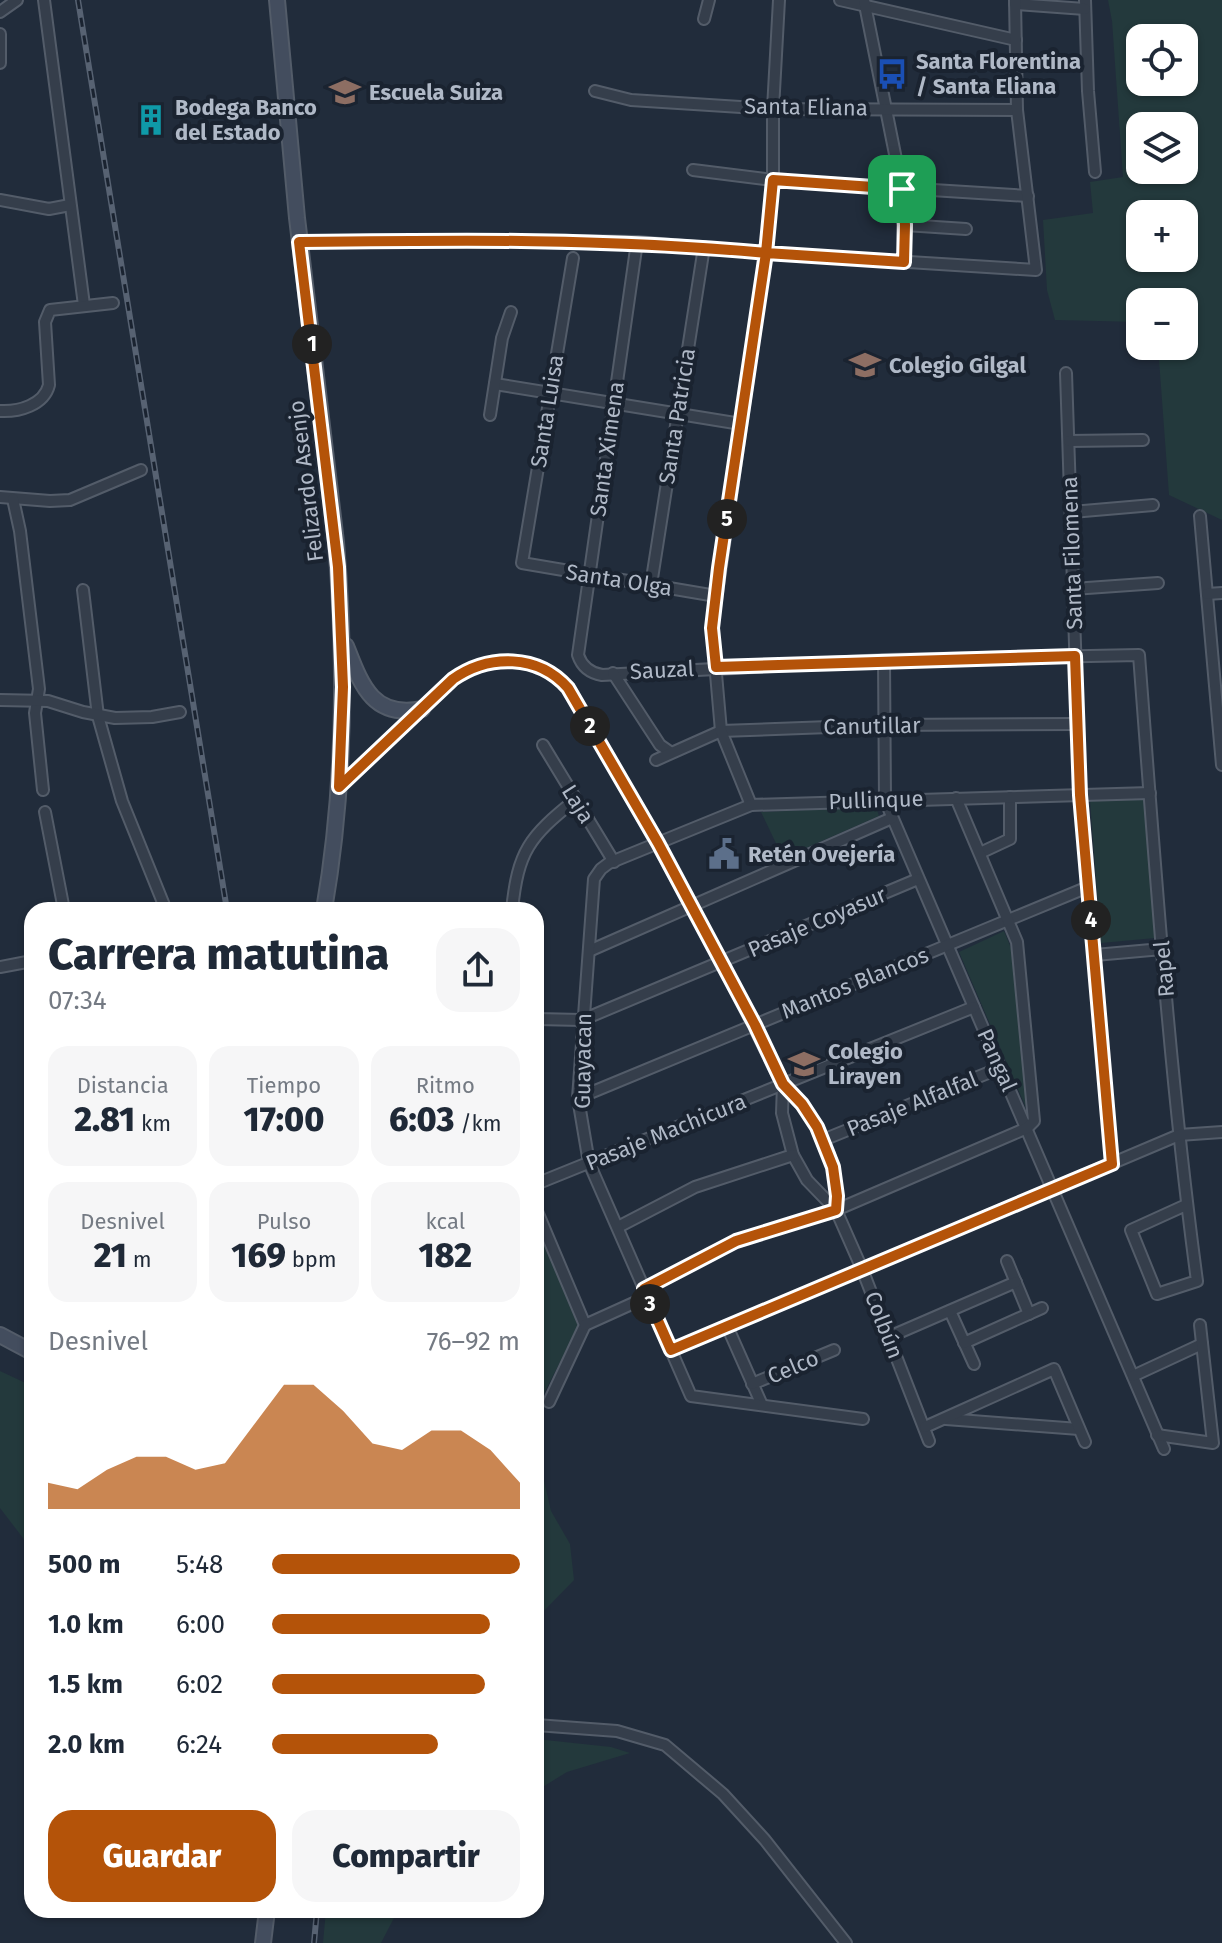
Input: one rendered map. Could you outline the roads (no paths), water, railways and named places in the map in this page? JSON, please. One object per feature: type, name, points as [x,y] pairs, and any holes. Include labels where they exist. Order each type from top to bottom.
[{"type":"street","points":[[0,12],[17,0]]},
{"type":"street","points":[[44,0],[84,305]]},
{"type":"street","name":"Felizardo Asenjo","points":[[277,0],[299,242],[336,542],[342,634],[339,787],[325,902]]},
{"type":"street","points":[[751,805],[721,731],[712,628],[766,253],[773,180],[779,0]]},
{"type":"street","points":[[840,0],[865,3],[1016,40]]},
{"type":"street","points":[[704,19],[705,1]]},
{"type":"street","points":[[299,242],[637,242],[1036,270],[1017,110],[1015,2],[1085,4],[1095,172]]},
{"type":"street","points":[[865,3],[902,189],[904,262]]},
{"type":"street","points":[[0,34],[0,63]]},
{"type":"street","name":"Santa Eliana","points":[[595,91],[631,100],[773,109],[1017,110]]},
{"type":"street","points":[[693,170],[773,180],[1028,196]]},
{"type":"street","points":[[0,200],[49,209],[70,205]]},
{"type":"street","points":[[905,225],[966,229]]},
{"type":"street","name":"Santa Ximena","points":[[578,655],[637,242]]},
{"type":"street","name":"Santa Patricia","points":[[651,585],[704,247]]},
{"type":"street","name":"Santa Luisa","points":[[522,563],[573,258]]},
{"type":"street","points":[[0,411],[21,409],[45,396],[49,385],[46,316],[54,308],[113,303]]},
{"type":"street","points":[[490,415],[502,338],[511,312]]},
{"type":"street","name":"Santa Filomena","points":[[1066,373],[1080,795],[1112,1164]]},
{"type":"street","points":[[495,384],[741,424]]},
{"type":"street","points":[[1069,441],[1143,440]]},
{"type":"street","points":[[0,497],[70,500],[141,470]]},
{"type":"street","points":[[13,499],[20,531],[39,689],[35,713],[43,790]]},
{"type":"street","points":[[1072,512],[1153,505]]},
{"type":"street","points":[[1200,516],[1222,765]]},
{"type":"street","name":"Santa Olga","points":[[522,563],[716,596]]},
{"type":"street","points":[[1073,589],[1158,583]]},
{"type":"street","points":[[83,590],[98,716],[122,801],[163,902]]},
{"type":"street","points":[[1207,594],[1222,593]]},
{"type":"street","points":[[342,634],[358,678],[371,697],[392,709],[422,709]]},
{"type":"street","name":"Sauzal","points":[[578,655],[583,665],[602,675],[884,660],[1139,655]]},
{"type":"street","name":"Rapel","points":[[1139,655],[1179,1135],[1197,1281],[1157,1294],[1131,1230],[1186,1205]]},
{"type":"street","name":"Pangal","points":[[884,660],[885,800],[1164,1449]]},
{"type":"street","name":"Colbún","points":[[339,787],[453,679],[480,665],[501,661],[523,662],[551,673],[568,688],[658,843],[783,1084],[802,1104],[823,1140],[836,1182],[836,1210]]},
{"type":"street","points":[[613,673],[660,745],[670,752]]},
{"type":"street","points":[[0,700],[36,699],[98,716],[140,718],[180,712]]},
{"type":"street","name":"Canutillar","points":[[656,760],[721,731],[883,725],[1077,724]]},
{"type":"street","name":"Laja","points":[[543,745],[614,862]]},
{"type":"street","name":"Pullinque","points":[[614,862],[751,805],[1150,793]]},
{"type":"street","points":[[980,853],[1010,839],[1010,797]]},
{"type":"street","points":[[549,1402],[585,1325],[736,1241],[836,1210],[1027,1128],[1034,1121],[1017,942],[956,798]]},
{"type":"street","points":[[513,902],[515,882],[527,847],[549,821],[575,800]]},
{"type":"street","points":[[45,812],[62,902]]},
{"type":"street","points":[[589,951],[892,818]]},
{"type":"street","name":"Guayacan","points":[[614,862],[601,869],[592,885],[578,1098],[589,1163],[691,1396],[762,1405]]},
{"type":"street","name":"Pasaje Coyasur","points":[[582,1020],[918,879]]},
{"type":"street","name":"Mantos Blancos","points":[[578,1098],[1088,887]]},
{"type":"street","points":[[1095,955],[1162,949]]},
{"type":"street","points":[[0,967],[24,962]]},
{"type":"street","name":"Pasaje Machicura","points":[[544,1181],[974,1007]]},
{"type":"street","points":[[544,1019],[582,1020]]},
{"type":"street","name":"Pasaje Alfalfal","points":[[823,1140],[1000,1068]]},
{"type":"street","name":"Colbún","points":[[783,1084],[782,1113],[793,1155],[807,1180],[836,1210],[929,1441]]},
{"type":"street","points":[[671,1350],[1179,1135],[1222,1132]]},
{"type":"street","points":[[618,1227],[695,1187],[793,1155]]},
{"type":"street","points":[[544,1228],[585,1325]]},
{"type":"street","points":[[1007,1261],[1029,1314]]},
{"type":"street","points":[[889,1337],[1016,1282]]},
{"type":"street","points":[[964,1343],[1042,1308]]},
{"type":"street","points":[[950,1311],[974,1364]]},
{"type":"street","points":[[1157,1435],[1213,1443],[1200,1325]]},
{"type":"street","points":[[727,1326],[762,1405],[863,1419]]},
{"type":"street","points":[[0,1335],[24,1348]]},
{"type":"street","points":[[1133,1376],[1202,1344]]},
{"type":"street","name":"Celco","points":[[752,1384],[834,1350]]},
{"type":"street","points":[[925,1427],[1054,1369],[1085,1442]]},
{"type":"street","points":[[942,1419],[1079,1429]]},
{"type":"street","points":[[544,1726],[617,1731],[665,1745],[723,1794],[755,1828],[846,1943]]},
{"type":"street","points":[[263,1943],[266,1918]]},
{"type":"railway","points":[[78,0],[226,902]]},
{"type":"railway","points":[[314,1943],[316,1918]]},
{"type":"place","name":"Santa Florentina / Santa Eliana","points":[[892,74]]},
{"type":"place","name":"Escuela Suiza","points":[[345,92]]},
{"type":"place","name":"Bodega Banco del Estado","points":[[151,120]]},
{"type":"place","name":"Colegio Gilgal","points":[[865,365]]},
{"type":"place","name":"Retén Ovejería","points":[[724,854]]},
{"type":"place","name":"Colegio Lirayen","points":[[804,1064]]}]
